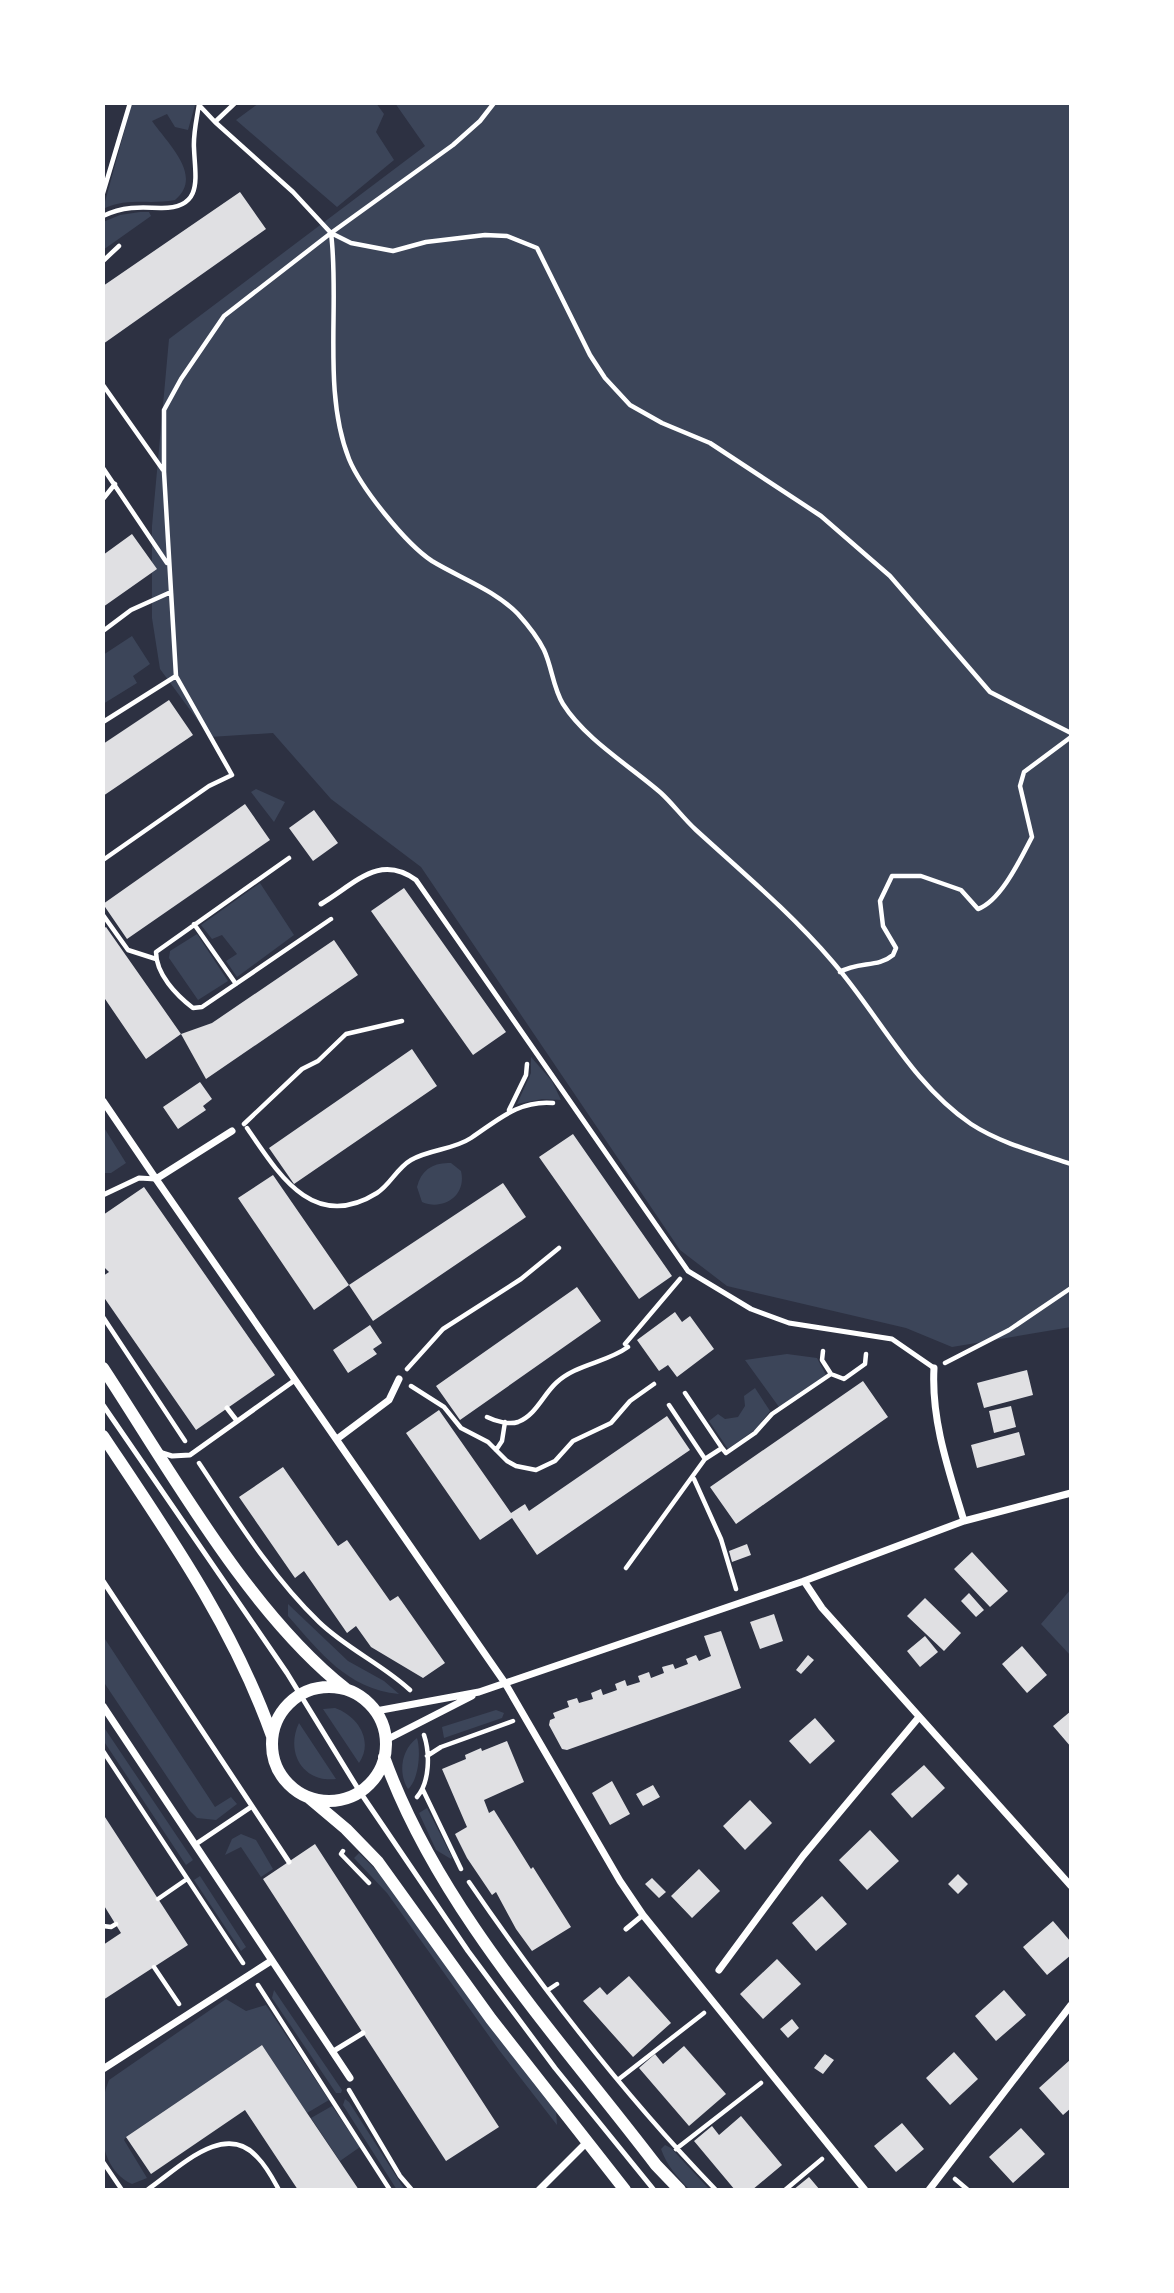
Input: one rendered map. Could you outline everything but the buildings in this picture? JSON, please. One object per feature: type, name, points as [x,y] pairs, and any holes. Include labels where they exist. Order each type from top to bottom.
[{"type":"street","points":[[103,1101],[505,1683],[643,1915],[865,2190]]},
{"type":"street","points":[[156,1179],[232,1132]]},
{"type":"street","points":[[103,1368],[232,1562],[309,1657],[376,1711],[386,1740],[380,1771],[360,1792],[335,1801],[309,1797]]},
{"type":"street","points":[[934,1368],[933,1398],[940,1437],[964,1521]]},
{"type":"street","points":[[337,1439],[389,1400],[399,1378]]},
{"type":"street","points":[[103,1436],[221,1619],[244,1662],[272,1736],[272,1749],[280,1773],[287,1783],[309,1797],[378,1862],[491,2019],[625,2190]]},
{"type":"street","points":[[386,1740],[479,1692],[804,1581],[964,1521],[1071,1493]]},
{"type":"street","points":[[804,1581],[822,1608],[1071,1885]]},
{"type":"street","points":[[272,1736],[281,1713],[298,1696],[321,1687],[346,1689]]},
{"type":"street","points":[[376,1711],[479,1692]]},
{"type":"street","points":[[103,1706],[350,2078]]},
{"type":"street","points":[[719,1970],[803,1856],[919,1717]]},
{"type":"street","points":[[384,1758],[433,1863],[468,1920],[656,2165],[680,2190]]},
{"type":"street","points":[[103,2069],[271,1961]]},
{"type":"street","points":[[929,2190],[1071,2005]]},
{"type":"street","points":[[539,2190],[586,2143]]},
{"type":"lane","points":[[321,904],[381,867],[400,868],[416,880],[688,1271],[751,1309],[789,1323],[892,1339],[934,1368]]},
{"type":"lane","points":[[103,1195],[139,1178],[156,1179]]},
{"type":"lane","points":[[159,1452],[181,1456],[192,1453],[295,1380]]},
{"type":"lane","points":[[103,1405],[287,1673],[298,1696],[360,1792],[468,1951],[555,2068],[654,2190]]},
{"type":"lane","points":[[227,1408],[237,1421]]},
{"type":"lane","points":[[103,1581],[289,1862]]},
{"type":"lane","points":[[196,1844],[251,1807]]},
{"type":"lane","points":[[626,1929],[643,1915]]},
{"type":"lane","points":[[332,2052],[363,2033]]},
{"type":"path","points":[[103,193],[130,103]]},
{"type":"path","points":[[215,122],[235,103]]},
{"type":"path","points":[[103,860],[209,786],[232,775],[176,676],[168,566],[164,410],[181,379],[225,316],[331,233],[453,145],[480,121],[494,103]]},
{"type":"path","points":[[198,104],[292,192],[331,233],[351,243],[393,251],[426,242],[485,235],[507,236],[537,248],[590,355],[605,378],[630,405],[662,423],[710,443],[821,516],[890,576],[990,692],[1071,735],[1024,772],[1020,786],[1032,837],[1016,869],[987,906],[978,909],[961,890],[921,876],[892,876],[880,901],[883,926],[896,948],[893,955],[876,964],[854,964],[840,972]]},
{"type":"path","points":[[103,216],[118,209],[173,208],[186,202],[194,192],[198,178],[194,145],[198,104]]},
{"type":"path","points":[[331,233],[336,273],[334,306],[338,410],[348,458],[359,477],[400,530],[430,560],[467,579],[517,613],[543,649],[563,704],[603,747],[663,795],[692,826],[793,919],[840,972],[895,1046],[936,1095],[973,1125],[1023,1148],[1071,1164]]},
{"type":"path","points":[[103,261],[119,246]]},
{"type":"path","points":[[103,385],[164,472]]},
{"type":"path","points":[[103,468],[168,566]]},
{"type":"path","points":[[103,499],[115,484]]},
{"type":"path","points":[[103,631],[131,610],[171,592]]},
{"type":"path","points":[[103,722],[176,676]]},
{"type":"path","points":[[289,858],[156,952],[156,960],[170,985],[192,1008],[202,1006],[331,919]]},
{"type":"path","points":[[104,918],[128,950],[156,960]]},
{"type":"path","points":[[194,923],[236,984]]},
{"type":"path","points":[[250,1117],[346,1034],[402,1021]]},
{"type":"path","points":[[509,1111],[526,1075],[528,1042]]},
{"type":"path","points":[[244,1124],[290,1187],[307,1199],[331,1207],[372,1196],[409,1160],[463,1143],[509,1111],[544,1102],[573,1105]]},
{"type":"path","points":[[559,1248],[521,1279],[443,1329],[399,1378],[444,1407],[461,1428],[488,1442],[516,1466],[536,1470],[545,1467],[573,1441],[611,1423],[630,1401],[654,1384]]},
{"type":"path","points":[[487,1417],[517,1422],[531,1414],[555,1384],[571,1372],[613,1358],[627,1345],[688,1271]]},
{"type":"path","points":[[934,1368],[1009,1330],[1071,1288]]},
{"type":"path","points":[[103,1317],[192,1453],[290,1591],[346,1646],[410,1690],[415,1704]]},
{"type":"path","points":[[823,1351],[822,1360],[831,1374],[844,1379],[865,1364],[866,1354]]},
{"type":"path","points":[[685,1393],[726,1453],[755,1433],[772,1414],[831,1374]]},
{"type":"path","points":[[668,1405],[705,1459]]},
{"type":"path","points":[[496,1450],[502,1441],[505,1422]]},
{"type":"path","points":[[626,1568],[694,1479],[705,1459],[722,1448]]},
{"type":"path","points":[[694,1479],[720,1539],[740,1602]]},
{"type":"path","points":[[427,1756],[441,1747],[523,1716]]},
{"type":"path","points":[[404,1804],[416,1799],[423,1790],[427,1745],[420,1722]]},
{"type":"path","points":[[423,1790],[462,1872],[548,1990],[676,2149],[716,2190]]},
{"type":"path","points":[[341,1854],[355,1838]]},
{"type":"path","points":[[158,1899],[187,1879]]},
{"type":"path","points":[[103,1926],[116,1924]]},
{"type":"path","points":[[155,1967],[187,2015]]},
{"type":"path","points":[[548,1990],[557,1984]]},
{"type":"path","points":[[619,2080],[716,2004]]},
{"type":"path","points":[[676,2149],[772,2075]]},
{"type":"path","points":[[350,2078],[349,2093],[400,2176],[412,2190]]},
{"type":"path","points":[[147,2190],[212,2145],[227,2141],[239,2143],[258,2157],[279,2190]]},
{"type":"path","points":[[785,2190],[832,2150]]},
{"type":"path","points":[[104,2166],[122,2190]]},
{"type":"path","points":[[955,2179],[968,2190]]},
{"type":"path","points":[[381,2190],[388,2185]]},
{"type":"shaded area","points":[[132,103],[195,105],[188,130],[175,127],[167,114],[152,121],[180,160],[186,181],[183,191],[175,200],[121,203],[103,209]]},
{"type":"shaded area","points":[[259,103],[376,103],[384,114],[376,132],[394,160],[337,207],[236,120]]},
{"type":"shaded area","points":[[395,103],[1071,103],[1071,1327],[952,1347],[906,1328],[727,1286],[680,1250],[421,867],[331,799],[273,733],[210,737],[160,669],[152,618],[152,526],[169,339],[425,146]]},
{"type":"shaded area","points":[[149,212],[151,216],[103,250],[103,222],[120,215]]},
{"type":"shaded area","points":[[132,636],[150,664],[133,676],[137,683],[103,704],[103,655]]},
{"type":"shaded area","points":[[256,789],[285,802],[274,822],[251,792]]},
{"type":"shaded area","points":[[260,883],[294,935],[237,977],[226,961],[237,954],[222,935],[212,939],[201,925]]},
{"type":"shaded area","points":[[197,934],[228,981],[198,1000],[169,958],[170,951]]},
{"type":"shaded area","points":[[531,1057],[552,1081],[561,1100],[542,1099],[517,1104],[531,1073]]},
{"type":"shaded area","points":[[103,1126],[126,1163],[111,1173],[103,1173]]},
{"type":"shaded area","points":[[451,1163],[461,1171],[462,1180],[457,1194],[445,1203],[422,1202],[417,1187],[421,1176],[433,1166]]},
{"type":"shaded area","points":[[787,1354],[817,1358],[826,1375],[779,1407],[745,1360]]},
{"type":"shaded area","points":[[755,1388],[770,1411],[756,1429],[728,1449],[709,1421],[718,1414],[725,1419],[738,1417],[745,1406],[744,1396]]},
{"type":"shaded area","points":[[1071,1589],[1071,1656],[1041,1624]]},
{"type":"shaded area","points":[[288,1604],[348,1661],[384,1681],[399,1694],[364,1685],[336,1667],[288,1616]]},
{"type":"shaded area","points":[[103,1636],[215,1807],[231,1797],[237,1804],[216,1820],[197,1818],[190,1811],[103,1681]]},
{"type":"shaded area","points":[[335,1708],[351,1717],[361,1730],[365,1746],[359,1763],[323,1709]]},
{"type":"shaded area","points":[[496,1710],[504,1713],[502,1718],[444,1738],[442,1727]]},
{"type":"shaded area","points":[[299,1723],[336,1779],[314,1776],[300,1763],[294,1745]]},
{"type":"shaded area","points":[[103,1726],[193,1860],[186,1865],[103,1740]]},
{"type":"shaded area","points":[[417,1738],[418,1765],[415,1779],[408,1789],[402,1769],[404,1755]]},
{"type":"shaded area","points":[[427,1808],[451,1859],[436,1850],[419,1813]]},
{"type":"shaded area","points":[[241,1834],[256,1840],[273,1869],[261,1877],[241,1847],[225,1855],[232,1839]]},
{"type":"shaded area","points":[[359,1853],[379,1873],[556,2111],[557,2125],[499,2050],[387,1893],[354,1858]]},
{"type":"shaded area","points":[[200,1876],[246,1947],[241,1951],[194,1880]]},
{"type":"shaded area","points":[[274,1990],[342,2090],[341,2093],[336,2093],[272,1998]]},
{"type":"shaded area","points":[[226,1999],[246,2011],[266,2005],[329,2100],[307,2113],[262,2045],[126,2137],[124,2140],[147,2178],[132,2184],[111,2166],[105,2152],[101,2123],[109,2080]]},
{"type":"shaded area","points":[[345,2099],[405,2190],[397,2190],[343,2105]]},
{"type":"shaded area","points":[[332,2106],[360,2147],[340,2161],[311,2118]]},
{"type":"shaded area","points":[[665,2145],[671,2148],[710,2190],[690,2190],[666,2161],[661,2149]]}]
